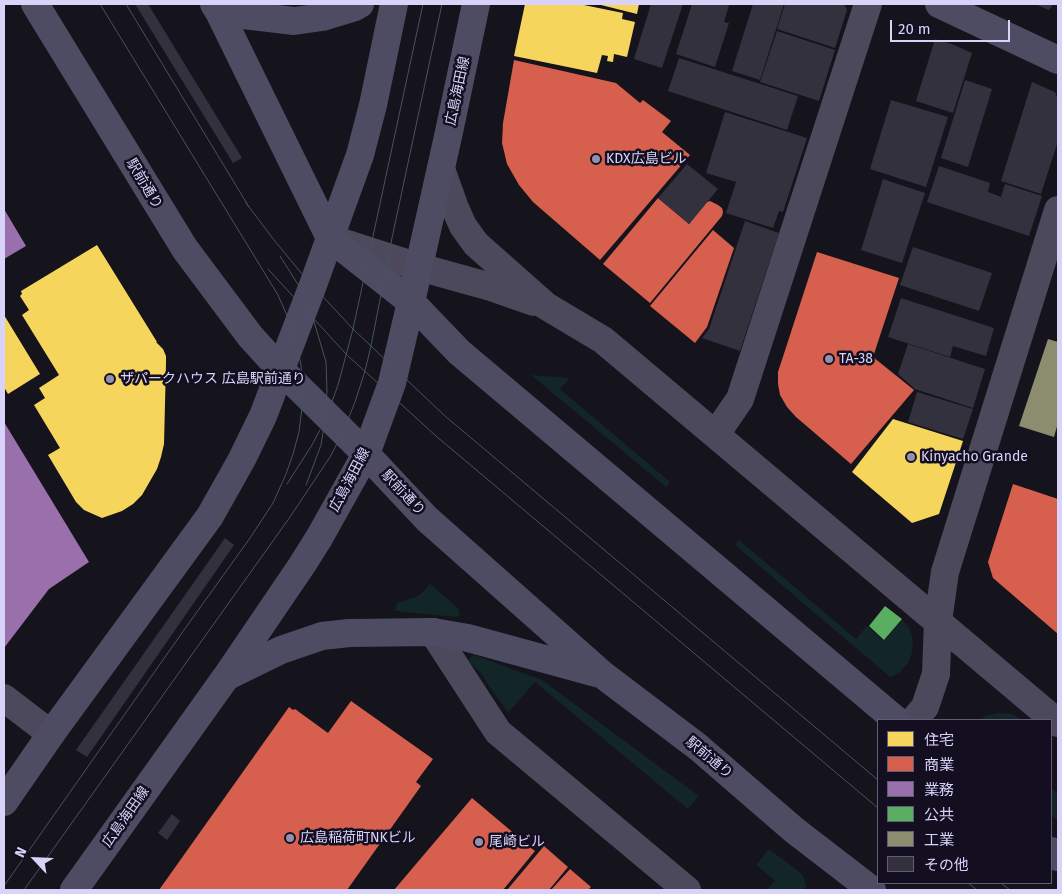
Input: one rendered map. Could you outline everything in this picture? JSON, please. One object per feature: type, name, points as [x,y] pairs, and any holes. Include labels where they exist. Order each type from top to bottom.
[{"type":"street","name":"駅前通り","points":[[35,4],[184,250],[250,336],[280,369],[366,454],[426,519],[602,675],[698,747],[794,830],[869,889]]},
{"type":"street","points":[[217,8],[294,21],[322,17],[360,4]]},
{"type":"street","points":[[4,802],[51,734],[210,516],[242,460],[263,416],[360,155],[373,105],[394,4]]},
{"type":"street","name":"広島海田線","points":[[74,890],[226,677],[306,558],[366,454],[392,383],[441,169],[476,4]]},
{"type":"street","points":[[716,434],[740,399],[868,4]]},
{"type":"street","points":[[939,4],[1058,60]]},
{"type":"street","points":[[217,8],[330,238],[411,302],[459,352],[895,719]]},
{"type":"street","points":[[441,169],[463,226],[476,244],[546,306],[603,340],[1058,723]]},
{"type":"street","points":[[915,719],[925,707],[936,674],[938,621],[945,572],[1049,274],[1058,210]]},
{"type":"street","points":[[330,238],[419,267],[491,287],[546,306]]},
{"type":"street","points":[[226,677],[281,650],[322,636],[349,633],[433,632],[468,638],[602,675]]},
{"type":"street","points":[[433,632],[498,732],[687,890]]},
{"type":"street","points":[[4,698],[51,734]]},
{"type":"green space","points":[[531,375],[570,378],[560,389],[670,482],[666,487]]},
{"type":"green space","points":[[739,540],[856,639],[867,626],[884,641],[902,620],[910,629],[913,641],[912,653],[908,663],[900,672],[890,677],[735,545]]},
{"type":"green space","points":[[430,584],[458,608],[460,615],[457,617],[395,611],[397,603],[418,596]]},
{"type":"green space","points":[[474,655],[542,680],[699,796],[688,809],[535,682],[508,713],[479,671],[470,663],[469,659]]},
{"type":"green space","points":[[1012,714],[1021,719],[981,719],[988,715]]},
{"type":"green space","points":[[1052,789],[1058,794],[1058,821],[1052,816]]},
{"type":"green space","points":[[769,849],[802,874],[806,890],[767,890],[775,881],[756,865]]},
{"type":"building: 住宅","points":[[525,4],[579,4],[623,13],[622,19],[635,22],[627,57],[614,54],[613,62],[607,61],[608,56],[602,55],[597,73],[514,56]]},
{"type":"building: 住宅","points":[[597,4],[639,4],[637,14]]},
{"type":"building: 住宅","name":"ザパークハウス 広島駅前通り","points":[[97,245],[166,356],[164,444],[157,469],[142,495],[133,504],[122,511],[102,518],[84,510],[76,502],[48,455],[60,448],[34,405],[45,398],[39,388],[59,375],[22,315],[29,310],[20,296],[22,294],[21,291]]},
{"type":"building: 住宅","points":[[4,315],[40,374],[8,394],[4,387]]},
{"type":"building: 住宅","name":"Kinyacho Grande","points":[[893,419],[963,441],[939,514],[912,523],[852,472]]},
{"type":"building: 商業","name":"KDX広島ビル","points":[[514,60],[616,83],[640,103],[643,100],[671,121],[662,132],[690,155],[600,260],[533,202],[519,185],[507,164],[502,143],[503,123]]},
{"type":"building: 商業","points":[[658,198],[689,224],[707,202],[710,201],[718,205],[722,208],[723,212],[722,216],[650,303],[603,264]]},
{"type":"building: 商業","points":[[713,230],[734,248],[707,327],[695,343],[650,306]]},
{"type":"building: 商業","name":"TA-38","points":[[817,252],[899,278],[873,357],[914,390],[851,464],[796,417],[780,395],[778,384],[778,372]]},
{"type":"building: 商業","points":[[1013,484],[1058,499],[1058,634],[993,578],[988,562]]},
{"type":"building: 商業","name":"広島稲荷町NKビル","points":[[351,701],[433,759],[416,782],[421,786],[347,890],[159,890],[289,707],[293,710],[295,709],[328,733]]},
{"type":"building: 商業","name":"尾崎ビル","points":[[472,798],[535,851],[503,890],[394,890]]},
{"type":"building: 商業","points":[[544,846],[568,867],[549,890],[507,890]]},
{"type":"building: 商業","points":[[570,869],[591,887],[588,890],[551,890]]},
{"type":"building: 業務","points":[[4,209],[26,246],[4,259]]},
{"type":"building: 業務","points":[[4,422],[89,562],[49,589],[4,648]]},
{"type":"building: 公共","points":[[885,606],[902,619],[884,640],[869,626]]},
{"type":"building: 工業","points":[[1048,339],[1058,342],[1058,423],[1054,437],[1019,426]]},
{"type":"building: その他","points":[[135,4],[148,4],[242,158],[233,163]]},
{"type":"building: その他","points":[[651,4],[683,4],[662,68],[634,59]]},
{"type":"building: その他","points":[[692,4],[729,5],[724,22],[729,23],[715,67],[676,54]]},
{"type":"building: その他","points":[[753,4],[784,4],[760,80],[732,71]]},
{"type":"building: その他","points":[[785,4],[844,4],[847,10],[835,48],[777,29]]},
{"type":"building: その他","points":[[1035,4],[1053,4],[1049,10]]},
{"type":"building: その他","points":[[777,31],[835,50],[819,101],[760,82]]},
{"type":"building: その他","points":[[935,39],[972,53],[953,113],[916,101]]},
{"type":"building: その他","points":[[679,58],[798,96],[787,130],[668,91]]},
{"type":"building: その他","points":[[965,80],[992,89],[968,167],[941,158]]},
{"type":"building: その他","points":[[1032,82],[1055,92],[1058,99],[1058,141],[1041,194],[1001,181]]},
{"type":"building: その他","points":[[891,100],[948,117],[926,187],[870,169]]},
{"type":"building: その他","points":[[725,112],[807,138],[783,212],[779,211],[773,228],[726,213],[736,182],[706,173]]},
{"type":"building: その他","points":[[687,164],[718,189],[689,224],[658,198]]},
{"type":"building: その他","points":[[939,166],[990,183],[988,192],[1001,197],[1005,184],[1042,196],[1029,236],[927,202]]},
{"type":"building: その他","points":[[883,179],[925,193],[902,263],[861,250]]},
{"type":"building: その他","points":[[745,221],[779,233],[740,351],[702,338],[709,329]]},
{"type":"building: その他","points":[[913,247],[992,273],[979,311],[900,285]]},
{"type":"building: その他","points":[[901,298],[994,328],[986,356],[953,346],[950,357],[888,337]]},
{"type":"building: その他","points":[[908,344],[985,369],[973,408],[915,389],[898,374]]},
{"type":"building: その他","points":[[917,392],[973,409],[963,439],[908,422]]},
{"type":"building: その他","points":[[225,538],[234,545],[87,757],[76,750]]},
{"type":"building: その他","points":[[172,814],[180,821],[167,840],[158,833]]},
{"type":"tram line","points":[[4,886],[273,503],[293,454],[299,432],[303,399],[301,365],[293,329],[278,295],[100,4]]},
{"type":"tram line","points":[[126,4],[249,207]]},
{"type":"tram line","points":[[329,410],[338,385],[353,329],[423,4]]},
{"type":"tram line","points":[[24,890],[290,517],[330,457],[343,432],[355,402],[371,346],[442,4]]},
{"type":"tram line","points":[[246,203],[302,274],[353,329],[445,416],[877,779]]},
{"type":"tram line","points":[[280,256],[299,286],[313,318],[326,362],[327,391],[321,445],[306,485]]},
{"type":"tram line","points":[[268,269],[347,355],[436,436],[877,807]]},
{"type":"tram line","points":[[287,484],[320,430]]},
{"type":"tram line","points":[[969,884],[977,890]]},
{"type":"tram line","points":[[1002,884],[1010,890]]},
{"type":"place","name":"KDX広島ビル","points":[[596,159]]},
{"type":"place","name":"TA-38","points":[[829,359]]},
{"type":"place","name":"ザパークハウス 広島駅前通り","points":[[110,379]]},
{"type":"place","name":"Kinyacho Grande","points":[[911,457]]},
{"type":"place","name":"広島稲荷町NKビル","points":[[290,838]]},
{"type":"place","name":"尾崎ビル","points":[[479,842]]}]
